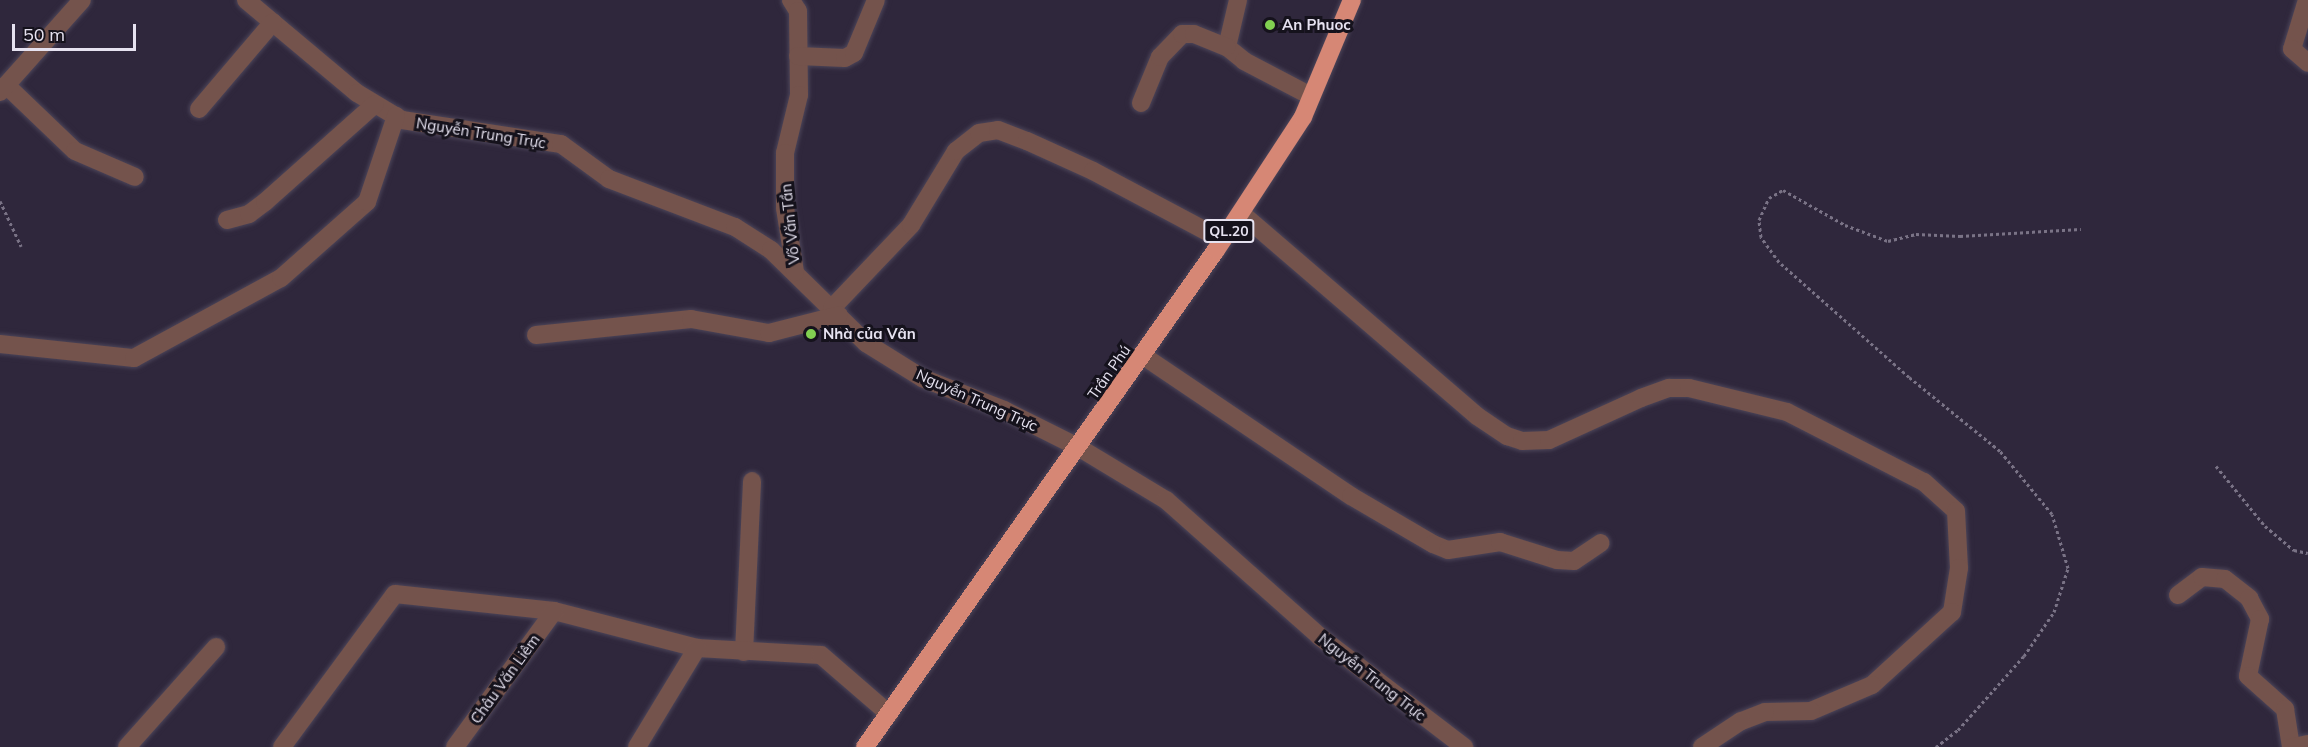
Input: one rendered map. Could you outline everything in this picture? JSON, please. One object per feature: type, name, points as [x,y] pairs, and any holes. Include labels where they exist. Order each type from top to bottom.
[{"type":"highway","name":"Trần Phú","points":[[865,747],[1241,213],[1303,117],[1352,0]]},
{"type":"street","points":[[82,0],[3,89],[75,151],[135,177]]},
{"type":"street","name":"Võ Văn Tần","points":[[791,0],[798,11],[799,95],[785,153],[785,208],[795,272]]},
{"type":"street","points":[[798,56],[845,58],[854,53],[876,0]]},
{"type":"street","points":[[1227,47],[1238,0]]},
{"type":"street","points":[[2307,0],[2292,49],[2308,63]]},
{"type":"street","points":[[199,109],[262,9]]},
{"type":"street","name":"Nguyễn Trung Trực","points":[[262,9],[375,104],[396,116],[442,129],[561,144],[609,179],[735,227],[771,250],[866,343],[921,378],[1004,410],[1078,447],[1166,500],[1320,636],[1464,747]]},
{"type":"street","points":[[1141,103],[1160,57],[1182,34],[1194,34],[1227,47],[1244,61],[1311,96]]},
{"type":"street","points":[[227,220],[249,214],[265,202],[375,104]]},
{"type":"street","points":[[0,344],[134,358],[282,278],[367,202],[396,116]]},
{"type":"street","points":[[536,335],[691,319],[768,333],[835,312],[911,225],[956,151],[979,133],[998,130],[1046,150],[1223,240]]},
{"type":"street","points":[[1241,213],[1477,416],[1507,436],[1522,441],[1549,440],[1641,398],[1670,388],[1689,388],[1786,412],[1924,482],[1956,511],[1959,568],[1952,612],[1872,685],[1811,711],[1765,712],[1741,720],[1702,747]]},
{"type":"street","points":[[1142,355],[1351,496],[1433,544],[1448,550],[1500,542],[1557,560],[1574,561],[1601,543]]},
{"type":"street","points":[[744,652],[752,481]]},
{"type":"street","points":[[2178,595],[2202,577],[2225,579],[2249,598],[2260,619],[2248,676],[2285,709],[2292,747],[2308,744]]},
{"type":"street","points":[[282,747],[395,594],[554,611],[697,648],[822,655],[890,714]]},
{"type":"street","name":"Châu Văn Liêm","points":[[455,747],[554,611]]},
{"type":"street","points":[[127,747],[216,647]]},
{"type":"street","points":[[638,747],[697,648]]},
{"type":"path","points":[[1936,747],[1958,730],[2024,656],[2054,612],[2068,568],[2052,514],[2000,451],[1909,377],[1779,262],[1761,237],[1759,220],[1769,198],[1783,190],[1845,225],[1888,241],[1916,234],[1960,236],[2081,229]]},
{"type":"path","points":[[0,201],[21,246]]},
{"type":"path","points":[[2216,466],[2265,526],[2294,550],[2308,553]]},
{"type":"place","name":"An Phuoc","points":[[1270,25]]},
{"type":"place","name":"Nhà của Vân","points":[[811,334]]}]
